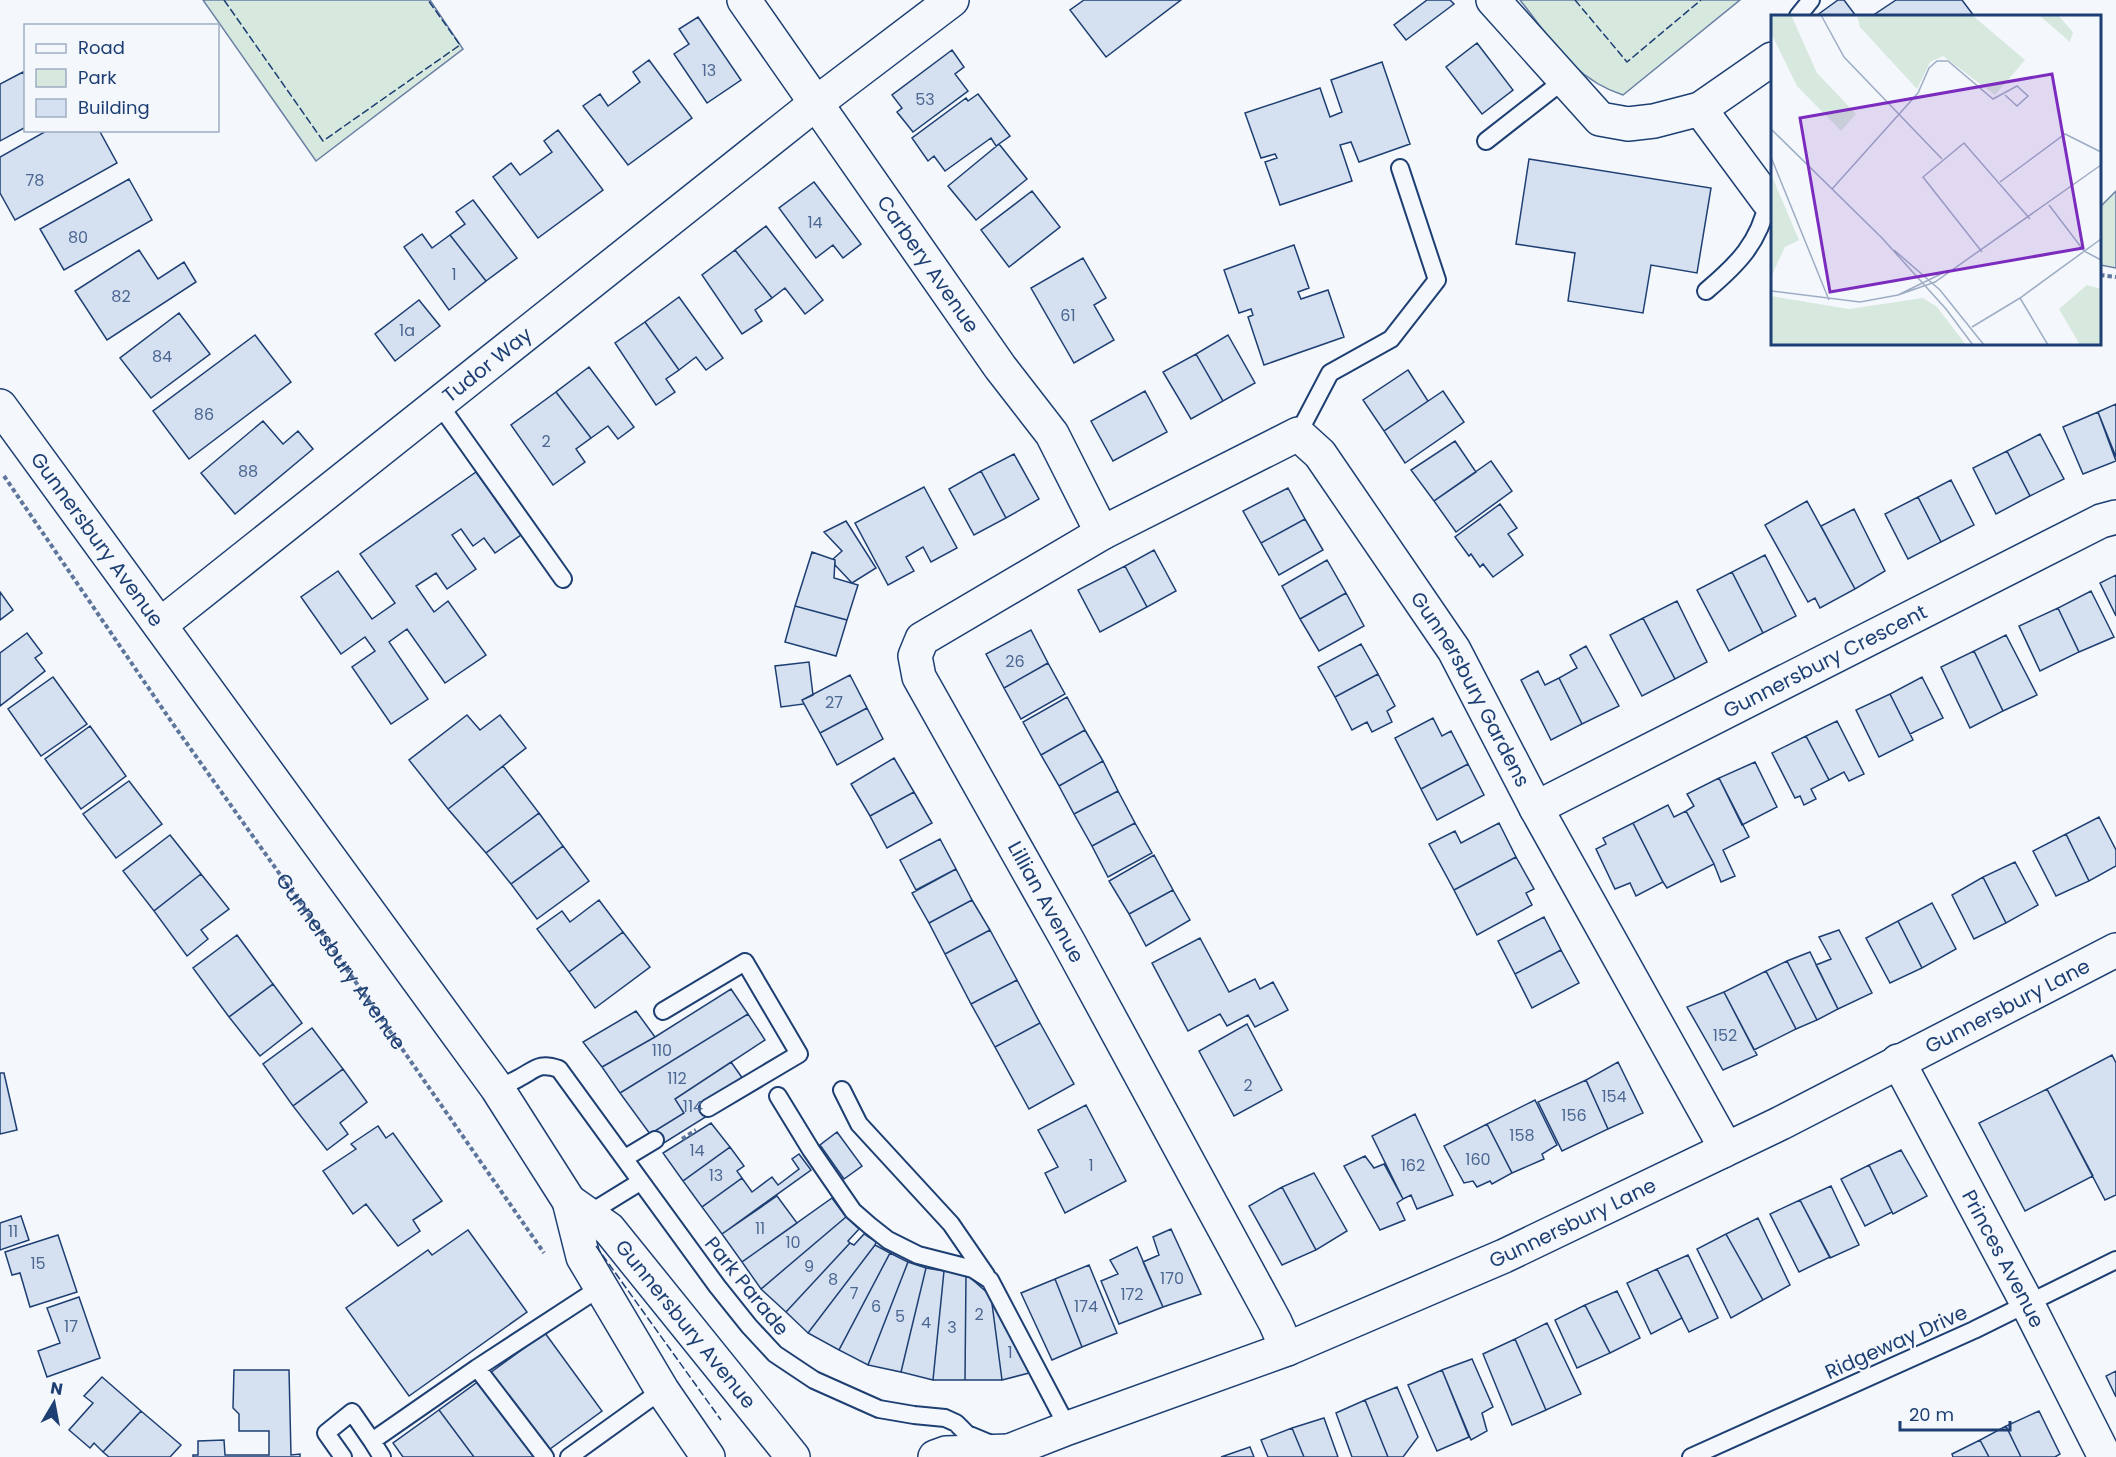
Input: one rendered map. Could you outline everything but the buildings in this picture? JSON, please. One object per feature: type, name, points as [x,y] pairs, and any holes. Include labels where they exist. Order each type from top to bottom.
[{"type":"main road","name":"Carbery Avenue","points":[[744,0],[1000,367],[1052,434],[1102,533]]},
{"type":"main road","name":"Tudor Way","points":[[160,625],[815,104],[952,0]]},
{"type":"main road","points":[[1493,0],[1600,119],[1628,124],[1654,121],[1700,109],[1771,60]]},
{"type":"main road","points":[[1700,109],[1770,202]]},
{"type":"main road","name":"Gunnersbury Avenue","points":[[0,406],[497,1088],[578,1207],[609,1229],[793,1457]]},
{"type":"main road","points":[[1102,533],[1298,434]]},
{"type":"main road","name":"Gunnersbury Gardens","points":[[1298,434],[1320,454],[1454,650],[1536,808],[1719,1136],[1723,1151]]},
{"type":"main road","name":"Gunnersbury Crescent","points":[[1536,808],[2101,521],[2116,517]]},
{"type":"main road","name":"Lillian Avenue","points":[[1102,533],[922,639],[915,656],[919,677],[1075,954],[1275,1322],[1287,1349]]},
{"type":"main road","name":"Gunnersbury Lane","points":[[935,1457],[946,1454],[1004,1454],[1068,1428],[1287,1349],[1504,1256],[1781,1123],[2116,950]]},
{"type":"main road","name":"Princes Avenue","points":[[1898,1061],[2027,1303],[2105,1457]]},
{"type":"main road","name":"Gunnersbury Avenue","points":[[578,1207],[583,1257],[662,1390],[708,1457]]},
{"type":"lane","points":[[1799,15],[1811,0]]},
{"type":"lane","points":[[1486,141],[1564,80]]},
{"type":"lane","points":[[1298,434],[1330,373],[1391,339],[1437,280],[1400,168]]},
{"type":"lane","points":[[1706,291],[1733,268],[1746,253],[1770,202]]},
{"type":"lane","points":[[439,404],[563,579]]},
{"type":"lane","points":[[663,1011],[745,962],[799,1054],[708,1108]]},
{"type":"lane","name":"Park Parade","points":[[497,1088],[520,1078],[537,1066],[548,1065],[559,1069],[717,1286],[749,1326],[776,1354],[814,1380],[879,1409],[945,1418],[956,1423],[967,1434],[1004,1454]]},
{"type":"lane","points":[[842,1090],[859,1124],[951,1224],[990,1280],[1068,1428]]},
{"type":"lane","points":[[778,1096],[811,1150],[853,1211],[869,1225],[888,1240],[918,1256],[973,1269],[990,1280]]},
{"type":"lane","points":[[625,1158],[655,1140]]},
{"type":"lane","points":[[578,1207],[640,1182]]},
{"type":"lane","name":"Ridgeway Drive","points":[[1691,1457],[1974,1330],[2116,1260]]},
{"type":"lane","points":[[372,1441],[477,1368],[601,1287]]},
{"type":"lane","points":[[477,1368],[545,1457]]},
{"type":"lane","points":[[569,1457],[662,1390]]},
{"type":"lane","points":[[343,1457],[326,1433],[352,1412],[382,1457]]},
{"type":"path","points":[[2101,275],[2116,276]]},
{"type":"path","name":"Gunnersbury Avenue","points":[[0,471],[173,724],[547,1257]]},
{"type":"green space","points":[[203,0],[430,0],[463,49],[316,161]]},
{"type":"green space","points":[[1520,0],[1740,0],[1623,95],[1590,79],[1565,57]]},
{"type":"green space","points":[[2116,191],[2116,268],[2101,265],[2101,206]]},
{"type":"fence","points":[[224,0],[323,141],[460,45],[428,0]]},
{"type":"fence","points":[[1575,0],[1627,62],[1701,0]]},
{"type":"fence","points":[[596,1246],[721,1420]]}]
